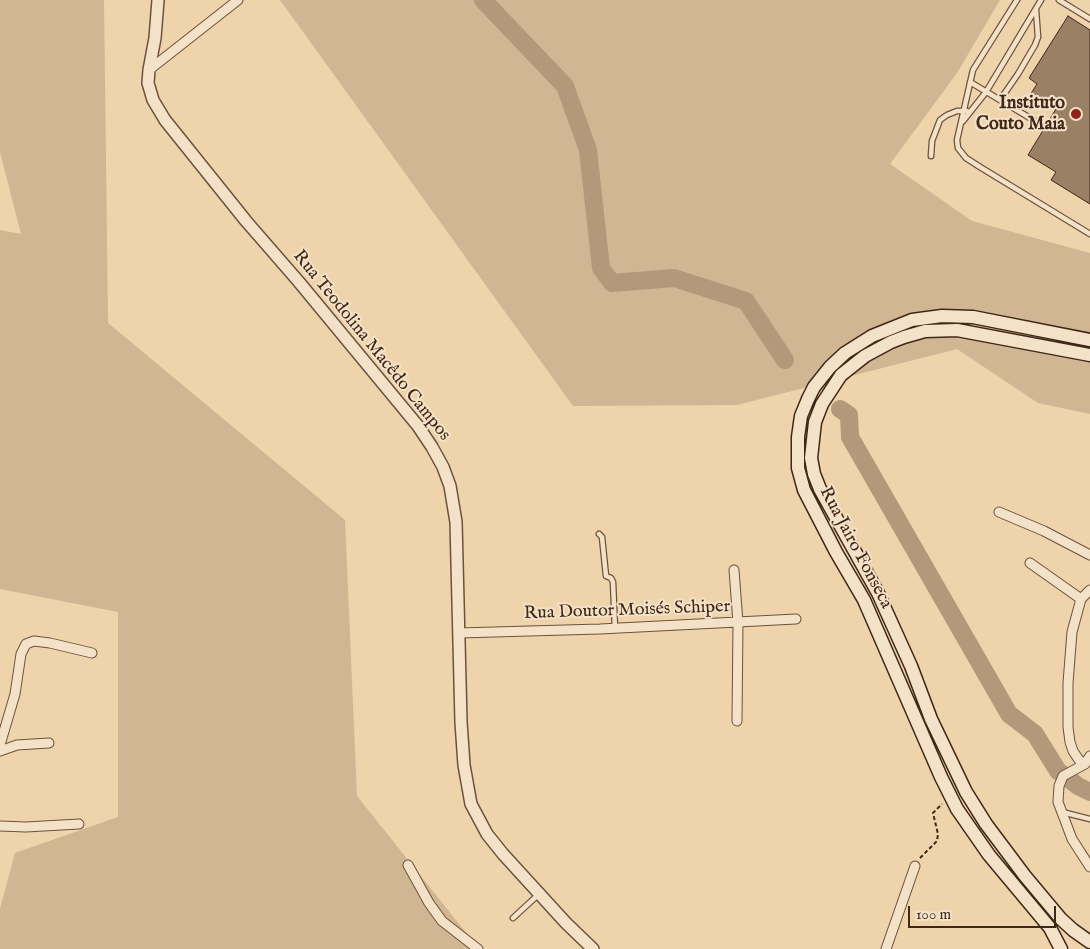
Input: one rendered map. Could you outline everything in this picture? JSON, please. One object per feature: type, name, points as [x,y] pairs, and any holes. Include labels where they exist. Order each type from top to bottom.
[{"type":"main road","name":"Rua Jairo Fonseca","points":[[1060,949],[1050,928],[976,838],[957,809],[864,600],[817,517],[804,490],[798,458],[798,437],[801,416],[814,387],[837,360],[853,347],[872,336],[912,320],[942,316],[974,318],[1090,340]]},
{"type":"main road","name":"Rua Jairo Fonseca","points":[[1090,355],[957,330],[925,331],[904,337],[886,344],[865,356],[842,375],[822,404],[816,422],[812,458],[814,474],[820,490],[859,558],[894,628],[931,719],[966,792],[986,824],[1024,876],[1073,930],[1090,942]]},
{"type":"street","name":"Rua Teodolina Macêdo Campos","points":[[158,0],[155,38],[148,70],[148,83],[151,95],[168,125],[418,426],[437,456],[450,486],[454,508],[457,544],[464,765],[472,804],[480,823],[503,854],[566,923],[593,949]]},
{"type":"street","points":[[148,70],[238,0]]},
{"type":"street","points":[[999,512],[1044,531],[1090,555]]},
{"type":"street","points":[[1030,562],[1081,599]]},
{"type":"street","points":[[734,570],[738,624],[737,721]]},
{"type":"street","points":[[1084,764],[1073,751],[1068,727],[1068,683],[1072,632],[1081,599],[1090,590]]},
{"type":"street","name":"Rua Doutor Moisés Schiper","points":[[459,633],[738,624],[796,619]]},
{"type":"street","points":[[0,745],[15,694],[21,654],[26,644],[30,641],[42,642],[92,653]]},
{"type":"street","points":[[0,751],[17,745],[49,743]]},
{"type":"street","points":[[1090,756],[1084,764],[1063,776],[1059,786],[1058,802],[1060,812],[1072,839],[1090,867]]},
{"type":"street","points":[[0,826],[26,827],[79,824]]},
{"type":"street","points":[[408,864],[429,903],[442,921],[478,949]]},
{"type":"street","points":[[886,949],[915,866]]},
{"type":"lane","points":[[968,111],[970,82],[973,70],[1017,0]]},
{"type":"lane","points":[[1041,0],[986,92],[968,111],[962,122],[957,144],[961,153],[966,158],[1090,234]]},
{"type":"lane","points":[[1059,0],[1090,19]]},
{"type":"lane","points":[[1000,100],[1035,45],[1038,37],[1036,9]]},
{"type":"lane","points":[[970,82],[1040,124]]},
{"type":"lane","points":[[931,156],[932,140],[940,120],[956,111],[968,111]]},
{"type":"lane","points":[[599,534],[602,537],[606,576],[611,578],[613,582],[615,629]]},
{"type":"lane","points":[[1060,812],[1090,819]]},
{"type":"lane","points":[[512,918],[540,893]]},
{"type":"path","points":[[915,866],[919,859],[937,841],[938,834],[933,813],[950,795]]},
{"type":"shaded area","points":[[0,0],[104,0],[108,323],[345,520],[357,796],[479,949],[0,949],[0,909],[15,853],[118,817],[118,612],[0,589],[0,230],[21,234],[0,152]]},
{"type":"shaded area","points":[[280,0],[1000,0],[957,73],[890,164],[972,221],[1090,253],[1090,414],[1038,403],[957,349],[737,405],[573,406]]},
{"type":"building","name":"Instituto Couto Maia","points":[[1068,16],[1090,30],[1090,204],[1051,180],[1056,172],[1028,155],[1056,109],[1040,100],[1034,109],[1025,103],[1037,84],[1029,78]]},
{"type":"waterway","points":[[483,0],[565,86],[588,150],[601,268],[612,283],[674,278],[746,301],[785,360]]},
{"type":"waterway","points":[[840,409],[849,415],[850,437],[1009,714],[1035,734],[1058,771],[1078,786],[1090,792]]},
{"type":"place","name":"Instituto Couto Maia","points":[[1076,114]]}]
